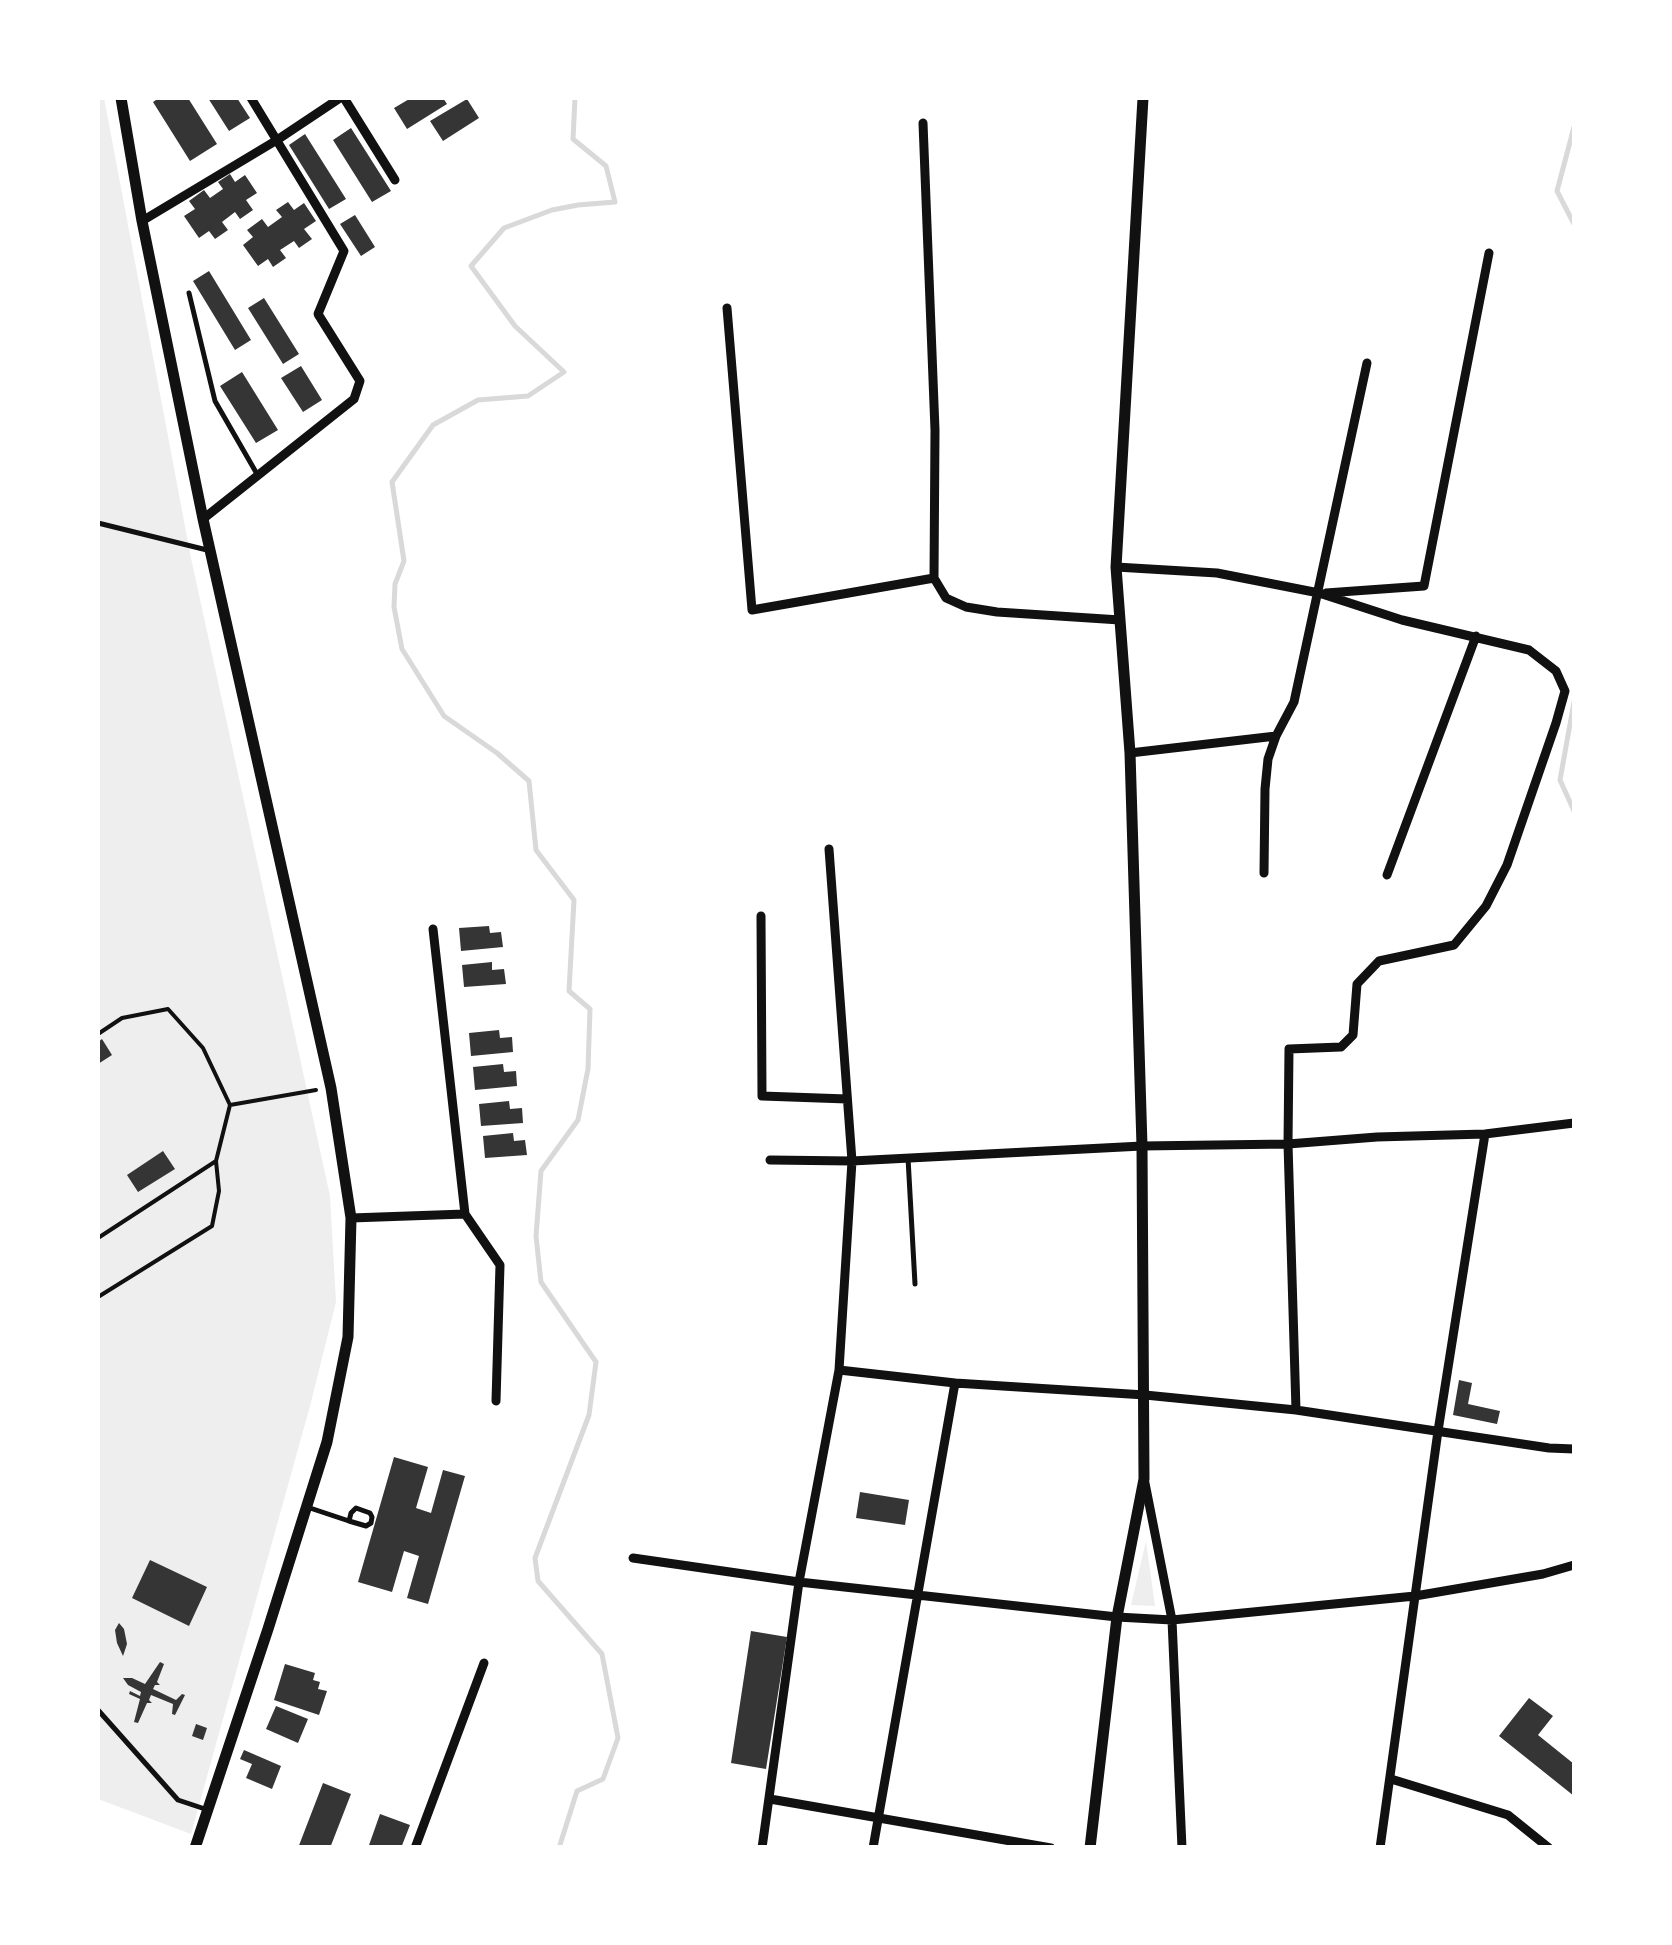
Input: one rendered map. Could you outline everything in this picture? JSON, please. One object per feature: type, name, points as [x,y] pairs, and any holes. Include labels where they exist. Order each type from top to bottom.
[{"type":"street","points":[[122,98],[142,221],[202,519],[331,1088],[351,1218],[348,1337],[327,1442],[196,1848]]},
{"type":"street","points":[[202,519],[354,400],[360,380],[318,314],[344,251],[251,98]]},
{"type":"street","points":[[142,221],[342,98],[395,180]]},
{"type":"street","points":[[1090,1848],[1117,1617],[1144,1479],[1142,1146],[1130,753],[1116,567],[1144,98]]},
{"type":"street","points":[[923,123],[935,430],[934,578],[946,598],[966,608],[1120,620]]},
{"type":"street","points":[[1319,593],[1424,586],[1489,253]]},
{"type":"street","points":[[726,308],[752,610],[934,578]]},
{"type":"street","points":[[1264,872],[1268,759],[1294,702],[1368,363]]},
{"type":"street","points":[[1116,567],[1216,573],[1319,593],[1402,620],[1529,650],[1556,672],[1565,690],[1507,865],[1486,906],[1454,945],[1379,961],[1357,984],[1353,1034],[1340,1047],[1289,1049],[1296,1410]]},
{"type":"street","points":[[1387,875],[1476,636]]},
{"type":"street","points":[[1130,753],[1276,736]]},
{"type":"street","points":[[762,1848],[798,1582],[840,1370],[852,1161],[828,848]]},
{"type":"street","points":[[760,916],[762,1096],[848,1099]]},
{"type":"street","points":[[433,930],[465,1214],[500,1265],[496,1401]]},
{"type":"street","points":[[770,1160],[852,1161],[1142,1146],[1288,1144],[1376,1136],[1485,1134],[1574,1123]]},
{"type":"street","points":[[1380,1848],[1438,1431],[1485,1134]]},
{"type":"street","points":[[351,1218],[465,1214]]},
{"type":"street","points":[[840,1370],[1296,1410],[1574,1450]]},
{"type":"street","points":[[873,1848],[955,1383]]},
{"type":"street","points":[[1144,1479],[1172,1620],[1182,1848]]},
{"type":"street","points":[[634,1558],[798,1582],[1172,1620],[1415,1596],[1574,1565]]},
{"type":"street","points":[[415,1848],[484,1662]]},
{"type":"street","points":[[1390,1779],[1508,1816],[1549,1848]]},
{"type":"street","points":[[770,1799],[1051,1848]]},
{"type":"lane","points":[[190,293],[215,401],[258,476]]},
{"type":"lane","points":[[98,524],[210,551]]},
{"type":"lane","points":[[908,1158],[915,1284]]},
{"type":"lane","points":[[307,1507],[350,1521],[366,1526],[372,1517],[370,1512],[356,1508],[350,1521]]},
{"type":"lane","points":[[98,1710],[178,1800],[208,1810]]},
{"type":"path","points":[[98,1034],[122,1018],[168,1009],[203,1048],[230,1105],[216,1161],[219,1191],[212,1226],[98,1296]]},
{"type":"path","points":[[230,1105],[331,1088]]},
{"type":"path","points":[[98,1238],[216,1161]]},
{"type":"shaded area","points":[[98,98],[104,98],[191,558],[330,1196],[336,1302],[191,1834],[98,1799]]},
{"type":"shaded area","points":[[1146,1541],[1155,1606],[1131,1605]]},
{"type":"building","points":[[159,98],[188,98],[217,144],[190,161],[153,102]]},
{"type":"building","points":[[208,98],[237,98],[250,118],[229,131]]},
{"type":"building","points":[[411,98],[443,98],[447,104],[407,129],[394,108]]},
{"type":"building","points":[[467,99],[479,118],[443,141],[430,121]]},
{"type":"building","points":[[351,128],[391,191],[372,202],[333,140]]},
{"type":"building","points":[[305,134],[346,199],[329,209],[289,145]]},
{"type":"building","points":[[230,174],[235,182],[245,175],[257,193],[246,200],[253,210],[240,219],[235,212],[222,222],[228,230],[215,239],[209,231],[199,238],[184,216],[195,209],[189,201],[204,190],[210,198],[223,189],[218,182]]},
{"type":"building","points":[[288,202],[294,210],[304,203],[316,221],[304,229],[312,239],[299,248],[294,241],[280,250],[286,258],[273,267],[268,259],[258,266],[243,245],[253,237],[247,230],[262,219],[268,227],[282,217],[276,210]]},
{"type":"building","points":[[355,215],[375,247],[361,256],[340,224]]},
{"type":"building","points":[[209,271],[251,340],[235,350],[193,281]]},
{"type":"building","points":[[264,298],[299,354],[283,364],[248,308]]},
{"type":"building","points":[[301,366],[322,400],[303,412],[281,378]]},
{"type":"building","points":[[242,372],[278,430],[256,443],[220,386]]},
{"type":"building","points":[[489,926],[490,933],[501,932],[503,947],[461,951],[459,928]]},
{"type":"building","points":[[492,962],[492,970],[504,969],[506,984],[464,987],[462,965]]},
{"type":"building","points":[[499,1030],[500,1038],[512,1037],[513,1052],[471,1056],[469,1033]]},
{"type":"building","points":[[102,1039],[112,1055],[98,1064],[98,1042]]},
{"type":"building","points":[[503,1064],[504,1072],[516,1071],[517,1086],[475,1090],[473,1067]]},
{"type":"building","points":[[509,1101],[510,1109],[522,1108],[523,1123],[481,1126],[479,1104]]},
{"type":"building","points":[[513,1133],[514,1141],[525,1140],[527,1155],[485,1158],[483,1136]]},
{"type":"building","points":[[163,1151],[175,1169],[138,1192],[127,1175]]},
{"type":"building","points":[[1459,1380],[1472,1383],[1468,1404],[1500,1411],[1497,1424],[1453,1415]]},
{"type":"building","points":[[394,1457],[428,1467],[416,1508],[431,1513],[443,1470],[465,1476],[428,1604],[407,1598],[419,1556],[404,1551],[392,1592],[358,1582]]},
{"type":"building","points":[[860,1492],[909,1500],[905,1525],[856,1518]]},
{"type":"building","points":[[150,1560],[207,1587],[189,1626],[132,1598]]},
{"type":"building","points":[[119,1623],[127,1644],[123,1656],[115,1630]]},
{"type":"building","points":[[751,1631],[787,1637],[766,1769],[731,1763]]},
{"type":"building","points":[[160,1662],[164,1664],[157,1682],[160,1685],[153,1689],[176,1700],[185,1695],[175,1715],[173,1704],[151,1695],[152,1703],[147,1703],[138,1723],[134,1722],[140,1699],[129,1694],[130,1691],[140,1696],[141,1692],[123,1678],[145,1684]]},
{"type":"building","points":[[285,1664],[315,1673],[313,1680],[320,1682],[318,1689],[327,1691],[319,1715],[274,1700]]},
{"type":"building","points":[[1529,1698],[1553,1716],[1538,1735],[1574,1764],[1574,1796],[1499,1736]]},
{"type":"building","points":[[276,1706],[308,1719],[298,1743],[266,1729]]},
{"type":"building","points":[[196,1724],[207,1728],[203,1740],[192,1736]]},
{"type":"building","points":[[244,1750],[281,1766],[272,1789],[246,1778],[252,1764],[240,1759]]},
{"type":"building","points":[[323,1783],[351,1794],[330,1848],[298,1848]]},
{"type":"building","points":[[380,1814],[410,1825],[401,1848],[368,1848]]},
{"type":"waterway","points":[[559,1848],[577,1791],[603,1779],[618,1738],[602,1654],[538,1581],[535,1558],[589,1415],[596,1362],[541,1282],[536,1236],[541,1171],[578,1120],[588,1069],[590,1009],[569,991],[574,900],[536,850],[529,781],[444,716],[402,649],[394,607],[395,584],[404,561],[392,482],[433,425],[478,400],[528,396],[564,372],[515,326],[471,266],[504,228],[552,210],[615,202],[606,166],[573,139],[575,98]]},
{"type":"waterway","points":[[1574,127],[1557,191],[1574,224]]},
{"type":"waterway","points":[[1574,702],[1560,780],[1574,811]]}]
